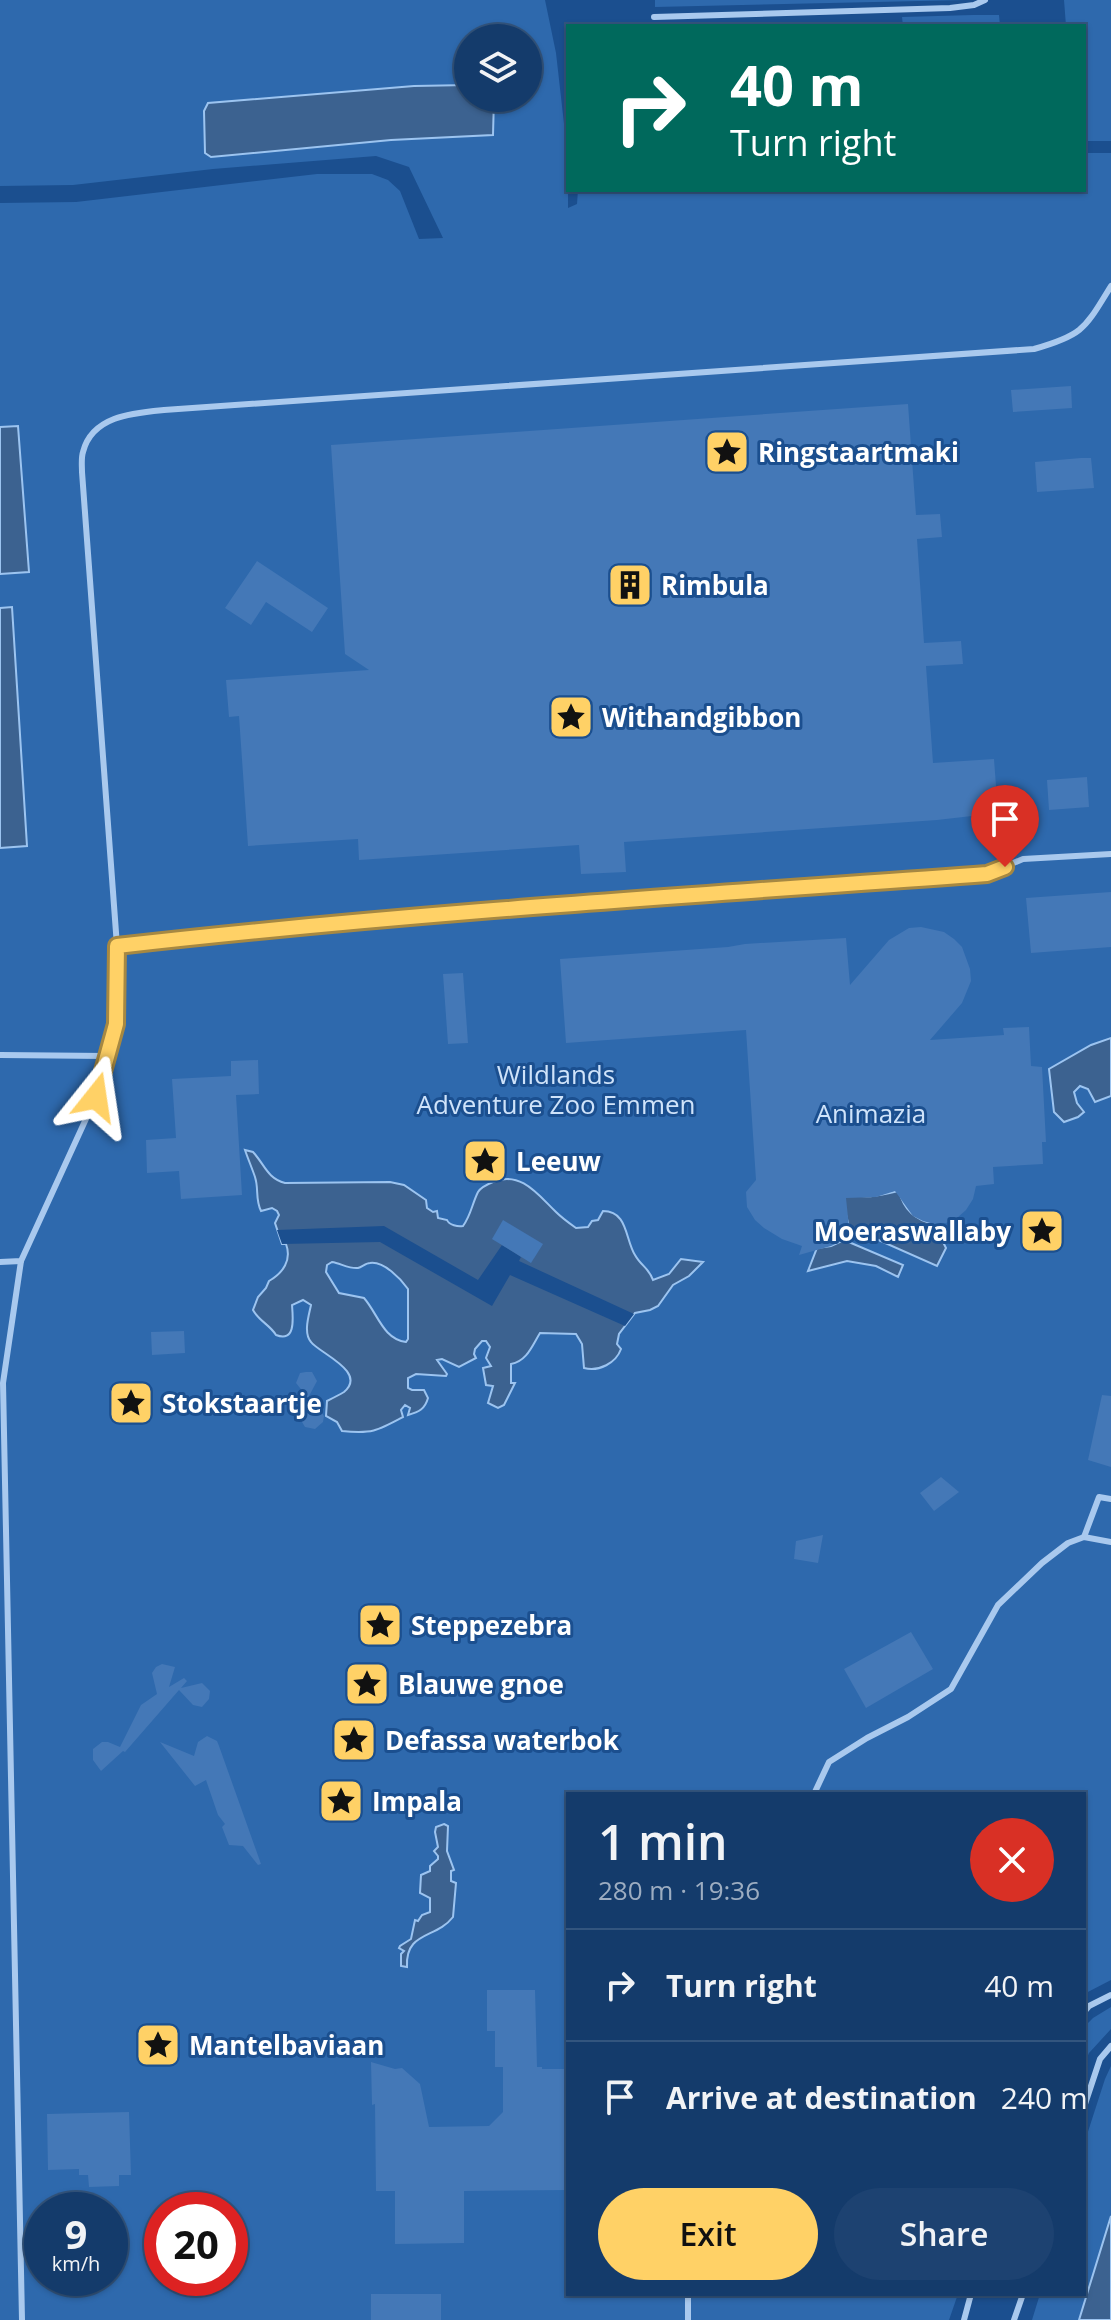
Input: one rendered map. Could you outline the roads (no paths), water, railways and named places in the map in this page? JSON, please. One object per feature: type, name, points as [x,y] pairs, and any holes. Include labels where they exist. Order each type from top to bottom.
[{"type":"lane","points":[[654,17],[950,8],[974,5],[985,0]]},
{"type":"lane","points":[[22,2320],[3,1383],[21,1261],[96,1097],[116,1024],[117,946],[82,472],[83,452],[93,432],[109,420],[131,413],[164,410],[1034,349],[1070,338],[1096,313],[1111,286]]},
{"type":"lane","points":[[117,946],[248,931],[545,906],[987,874],[1023,859],[1111,854]]},
{"type":"lane","points":[[0,1055],[106,1056]]},
{"type":"lane","points":[[0,1262],[21,1261]]},
{"type":"lane","points":[[1084,1537],[1099,1497],[1111,1499]]},
{"type":"lane","points":[[815,1792],[829,1762],[951,1689],[998,1605],[1042,1563],[1068,1543],[1084,1537],[1111,1542]]},
{"type":"lane","points":[[1086,2010],[1111,1995]]},
{"type":"lane","points":[[1086,2101],[1100,2059],[1111,2046]]},
{"type":"lane","points":[[688,2296],[688,2320]]},
{"type":"lane","points":[[964,2320],[970,2296]]},
{"type":"lane","points":[[1014,2320],[1022,2296]]},
{"type":"place","name":"Ringstaartmaki","points":[[727,452]]},
{"type":"place","name":"Rimbula","points":[[630,585]]},
{"type":"place","name":"Withandgibbon","points":[[571,717]]},
{"type":"place","name":"Leeuw","points":[[485,1161]]},
{"type":"place","name":"Moeraswallaby","points":[[1042,1231]]},
{"type":"place","name":"Stokstaartje","points":[[131,1403]]},
{"type":"place","name":"Steppezebra","points":[[380,1625]]},
{"type":"place","name":"Blauwe gnoe","points":[[367,1684]]},
{"type":"place","name":"Defassa waterbok","points":[[354,1740]]},
{"type":"place","name":"Impala","points":[[341,1801]]},
{"type":"place","name":"Mantelbaviaan","points":[[158,2045]]},
{"type":"park label","name":"Wildlands Adventure Zoo Emmen","points":[[556,1089]]},
{"type":"park label","name":"Animazia","points":[[871,1113]]}]
